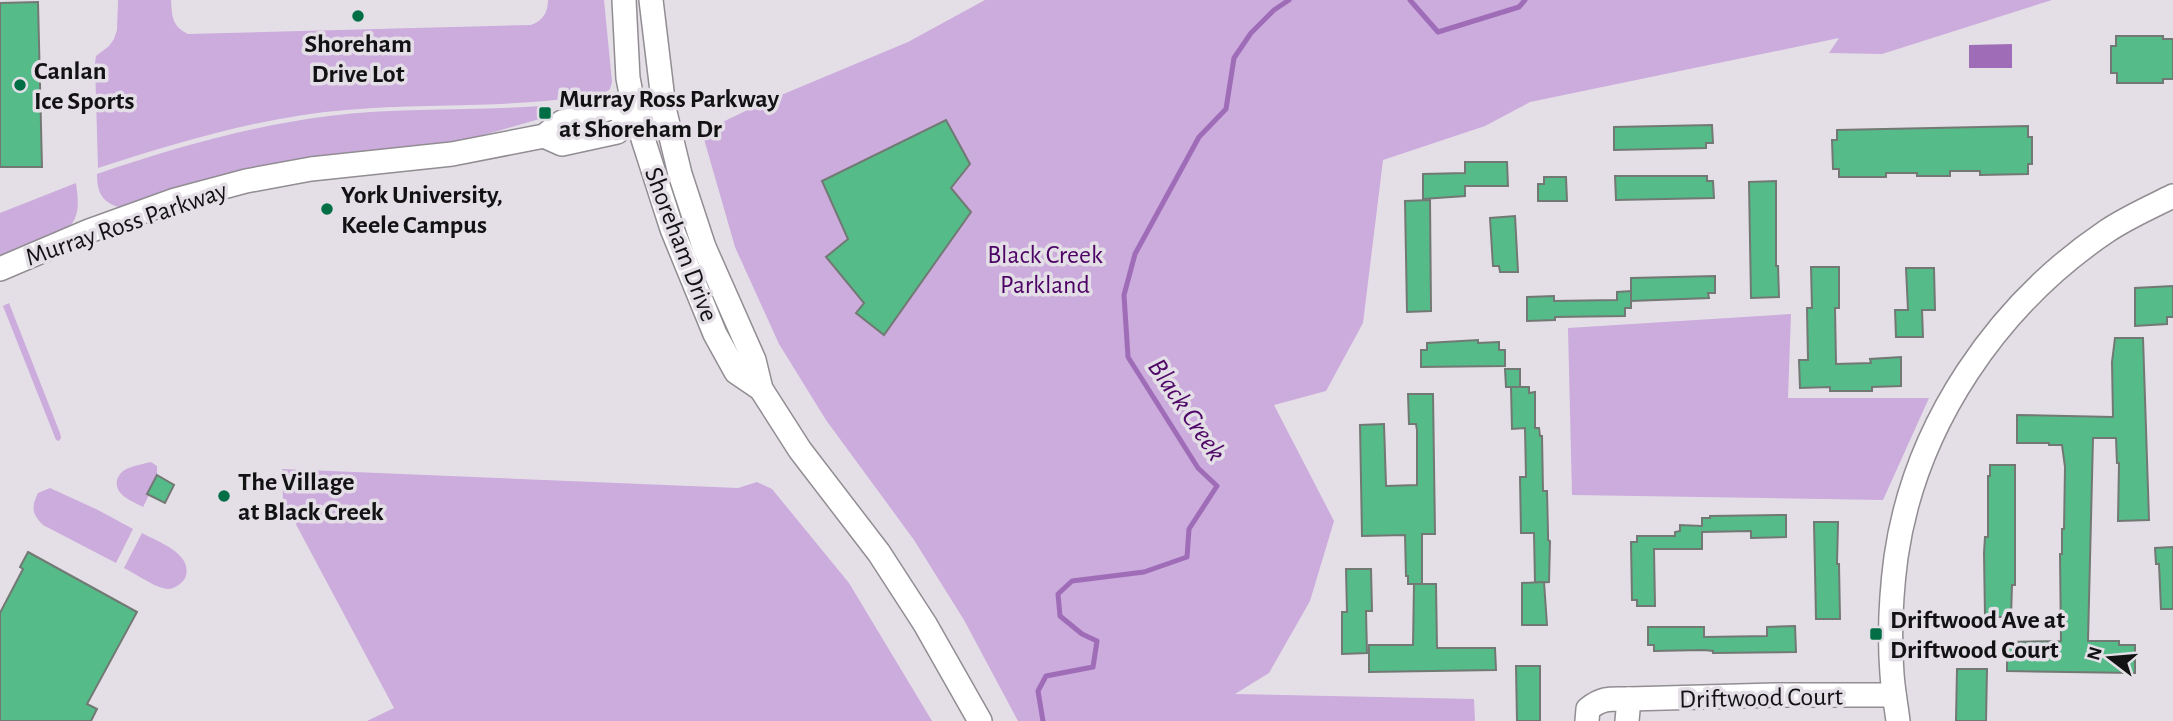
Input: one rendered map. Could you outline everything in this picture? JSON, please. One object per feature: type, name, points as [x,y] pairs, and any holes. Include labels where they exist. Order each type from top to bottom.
[{"type":"street","name":"Shoreham Drive","points":[[624,0],[628,78],[635,114],[672,229],[715,334],[736,372],[761,388]]},
{"type":"street","name":"Shoreham Drive","points":[[651,0],[664,108],[680,174],[704,247],[754,360],[761,388],[800,450],[879,553],[925,624],[980,721]]},
{"type":"street","name":"Murray Ross Parkway","points":[[0,269],[89,231],[175,200],[246,181],[311,169],[452,154],[544,136],[562,121],[611,108],[635,114],[664,108]]},
{"type":"street","points":[[1898,721],[1891,673],[1891,619],[1896,555],[1915,479],[1946,409],[1991,340],[2039,286],[2107,231],[2173,197]]},
{"type":"street","name":"Driftwood Court","points":[[1587,721],[1588,709],[1599,700],[1628,710],[1775,695],[1894,695]]},
{"type":"green space","points":[[118,0],[171,0],[174,20],[179,28],[188,34],[531,25],[544,16],[548,0],[604,0],[612,82],[606,92],[574,98],[346,110],[283,118],[190,140],[98,168],[95,63],[96,56],[114,39]]},
{"type":"green space","name":"Black Creek Parkland","points":[[985,0],[2052,0],[1882,54],[1829,53],[1839,38],[1530,102],[1485,126],[1383,160],[1363,323],[1326,391],[1274,405],[1334,521],[1310,601],[1269,673],[1235,694],[1474,699],[1475,721],[1018,721],[964,620],[914,540],[826,420],[779,344],[735,247],[702,132],[762,103],[908,42]]},
{"type":"green space","points":[[542,106],[543,118],[455,143],[122,208],[105,200],[98,187],[97,174],[154,155],[270,126],[356,113]]},
{"type":"green space","points":[[76,183],[77,213],[68,228],[0,257],[0,213]]},
{"type":"green space","points":[[9,303],[60,433],[59,441],[56,440],[3,306]]},
{"type":"green space","points":[[1791,314],[1788,398],[1929,398],[1883,500],[1572,495],[1568,328]]},
{"type":"green space","points":[[151,462],[157,466],[157,475],[143,507],[121,494],[117,480],[125,470]]},
{"type":"green space","points":[[282,469],[738,488],[757,482],[772,489],[849,583],[932,721],[367,721],[394,708],[283,500]]},
{"type":"green space","points":[[50,488],[133,529],[116,563],[39,521],[34,502],[38,493]]},
{"type":"green space","points":[[142,533],[165,544],[184,561],[186,576],[179,584],[165,589],[124,568]]},
{"type":"shaded area","points":[[2012,44],[2012,68],[1969,68],[1969,45]]},
{"type":"building","name":"Canlan Ice Sports","points":[[38,2],[42,167],[0,167],[0,3]]},
{"type":"building","points":[[2116,36],[2163,36],[2163,39],[2173,39],[2173,79],[2163,79],[2163,83],[2117,83],[2117,73],[2111,73],[2111,46],[2116,46]]},
{"type":"building","points":[[946,120],[970,164],[951,188],[971,212],[884,335],[856,313],[864,303],[826,257],[848,239],[822,181]]},
{"type":"building","points":[[1712,125],[1713,143],[1706,143],[1706,148],[1614,150],[1614,127]]},
{"type":"building","points":[[2028,126],[2028,137],[2032,137],[2032,164],[2028,164],[2028,174],[1980,175],[1980,171],[1950,171],[1950,176],[1886,173],[1886,177],[1839,177],[1839,169],[1833,169],[1832,140],[1837,140],[1837,130]]},
{"type":"building","points":[[1465,162],[1507,162],[1508,186],[1465,186],[1465,196],[1423,199],[1423,174],[1465,173]]},
{"type":"building","points":[[1615,176],[1707,176],[1707,181],[1713,181],[1714,198],[1616,200]]},
{"type":"building","points":[[1544,177],[1566,177],[1567,201],[1538,201],[1538,184],[1544,184]]},
{"type":"building","points":[[1776,181],[1776,266],[1779,297],[1751,298],[1749,182]]},
{"type":"building","points":[[1430,200],[1431,311],[1407,312],[1405,201]]},
{"type":"building","points":[[1515,216],[1518,272],[1500,272],[1499,266],[1493,266],[1490,218]]},
{"type":"building","points":[[1811,267],[1839,267],[1839,308],[1835,308],[1836,364],[1871,363],[1870,359],[1901,357],[1901,386],[1872,387],[1872,391],[1830,391],[1830,387],[1800,388],[1799,360],[1808,360],[1807,308],[1812,308]]},
{"type":"building","points":[[1906,268],[1934,268],[1935,310],[1922,310],[1923,337],[1896,337],[1895,310],[1908,310]]},
{"type":"building","points":[[1715,276],[1715,293],[1708,293],[1709,298],[1631,301],[1631,278]]},
{"type":"building","points":[[2173,286],[2173,317],[2167,317],[2167,324],[2135,326],[2135,288]]},
{"type":"building","points":[[1631,291],[1631,308],[1625,308],[1625,316],[1555,317],[1555,320],[1527,321],[1527,297],[1554,296],[1554,301],[1617,300],[1617,292]]},
{"type":"building","points":[[2115,338],[2143,338],[2149,520],[2118,521],[2119,463],[2116,438],[2093,438],[2088,641],[2119,641],[2119,645],[2135,645],[2135,673],[2007,671],[2007,642],[2061,641],[2060,554],[2064,529],[2065,467],[2062,445],[2017,443],[2017,415],[2113,417],[2112,362]]},
{"type":"building","points":[[1478,340],[1478,343],[1499,342],[1499,350],[1505,350],[1505,366],[1421,367],[1421,350],[1427,350],[1427,343]]},
{"type":"building","points":[[1505,369],[1520,369],[1520,387],[1506,387]]},
{"type":"building","points":[[1511,387],[1529,387],[1529,393],[1535,392],[1535,428],[1539,428],[1542,436],[1543,491],[1547,491],[1549,582],[1535,583],[1534,533],[1521,533],[1520,477],[1526,477],[1525,428],[1512,429]]},
{"type":"building","points":[[1408,394],[1433,394],[1435,534],[1422,534],[1422,584],[1408,584],[1405,535],[1362,536],[1360,425],[1384,424],[1386,486],[1417,485],[1417,430],[1416,424],[1409,424]]},
{"type":"building","points":[[1990,465],[2015,465],[2015,585],[2012,585],[2011,617],[1985,617],[1984,553],[1985,537],[1988,537]]},
{"type":"building","points":[[157,475],[174,485],[165,503],[147,494]]},
{"type":"building","points":[[1786,515],[1786,537],[1751,538],[1751,531],[1702,532],[1702,549],[1654,549],[1655,606],[1637,606],[1637,600],[1632,600],[1631,542],[1637,542],[1637,536],[1675,536],[1675,532],[1680,531],[1680,525],[1702,526],[1702,518],[1710,516]]},
{"type":"building","points":[[1814,522],[1838,522],[1840,619],[1816,619]]},
{"type":"building","points":[[2173,547],[2173,609],[2161,609],[2159,564],[2156,564],[2155,548]]},
{"type":"building","points":[[28,552],[137,612],[87,704],[97,709],[91,721],[0,721],[0,613],[23,569],[20,567]]},
{"type":"building","points":[[1346,569],[1371,569],[1372,611],[1366,611],[1367,653],[1342,654],[1342,612],[1347,612]]},
{"type":"building","points":[[1544,582],[1547,625],[1522,625],[1522,583]]},
{"type":"building","points":[[1414,584],[1436,584],[1437,648],[1495,648],[1496,670],[1369,672],[1369,645],[1413,645]]},
{"type":"building","points":[[1795,626],[1796,652],[1654,651],[1654,645],[1648,645],[1648,627],[1704,627],[1704,637],[1767,636],[1767,627]]},
{"type":"building","points":[[1516,666],[1540,666],[1540,721],[1517,721]]},
{"type":"building","points":[[1957,669],[1987,669],[1986,721],[1956,721]]},
{"type":"waterway","name":"Black Creek","points":[[1043,721],[1038,691],[1046,676],[1093,667],[1097,641],[1082,634],[1060,616],[1058,594],[1072,581],[1144,572],[1187,557],[1189,529],[1217,486],[1198,468],[1128,357],[1124,295],[1135,254],[1199,137],[1226,109],[1234,58],[1251,33],[1274,10],[1289,0]]},
{"type":"waterway","name":"Black Creek","points":[[1410,0],[1438,32],[1519,7],[1525,0]]},
{"type":"place","name":"Shoreham Drive Lot","points":[[358,16]]},
{"type":"place","name":"Canlan Ice Sports","points":[[20,85]]},
{"type":"place","name":"Murray Ross Parkway at Shoreham Dr","points":[[545,113]]},
{"type":"place","name":"York University, Keele Campus","points":[[327,209]]},
{"type":"place","name":"The Village at Black Creek","points":[[224,496]]},
{"type":"place","name":"Driftwood Ave at Driftwood Court","points":[[1876,634]]}]
